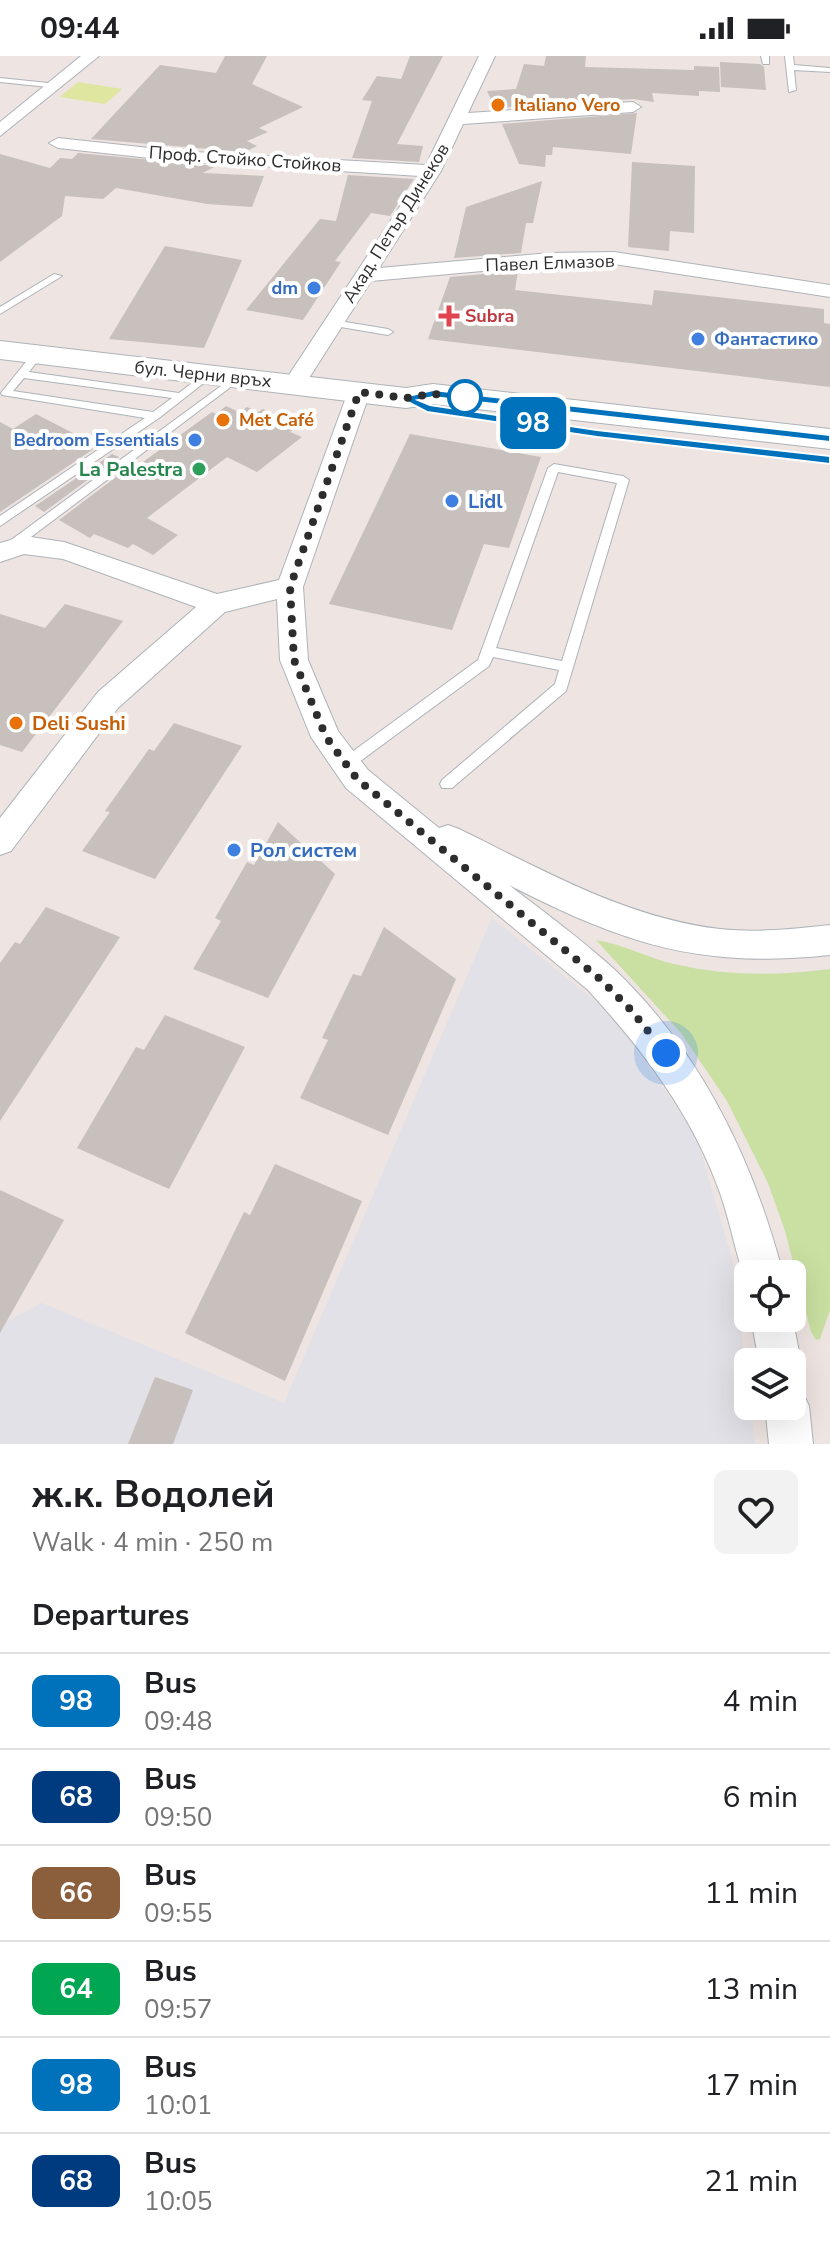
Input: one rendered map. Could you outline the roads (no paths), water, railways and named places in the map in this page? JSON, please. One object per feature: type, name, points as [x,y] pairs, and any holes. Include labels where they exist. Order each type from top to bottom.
[{"type":"main road","name":"бул. Черни връх","points":[[0,350],[29,364],[223,377],[406,398],[433,394],[830,439]]},
{"type":"main road","name":"бул. Черни връх","points":[[406,398],[427,409],[597,433],[830,460]]},
{"type":"street","points":[[0,131],[91,56]]},
{"type":"street","name":"Акад. Петър Динеков","points":[[294,384],[432,171],[460,119],[487,56]]},
{"type":"street","points":[[460,119],[633,107]]},
{"type":"street","name":"Проф. Стойко Стойков","points":[[58,143],[177,156],[432,171]]},
{"type":"street","name":"Павел Елмазов","points":[[363,276],[550,259],[614,258],[830,291]]},
{"type":"street","points":[[359,392],[290,587],[294,660],[326,737],[357,779],[600,979],[631,1010],[666,1053],[718,1141],[741,1200],[759,1260]]},
{"type":"street","points":[[4,551],[24,545],[45,547],[142,576],[216,604]]},
{"type":"street","points":[[0,842],[108,700],[216,604],[290,587]]},
{"type":"street","points":[[404,816],[643,930],[714,945],[763,947],[830,940]]},
{"type":"street","points":[[788,1420],[791,1444]]},
{"type":"lane","points":[[789,56],[792,90]]},
{"type":"lane","points":[[790,67],[830,70]]},
{"type":"lane","points":[[0,80],[58,86]]},
{"type":"lane","points":[[0,311],[57,276]]},
{"type":"lane","points":[[333,323],[388,332]]},
{"type":"lane","points":[[3,394],[29,364],[181,396]]},
{"type":"lane","points":[[0,522],[181,396],[223,377]]},
{"type":"lane","points":[[4,551],[223,377]]},
{"type":"lane","points":[[3,394],[155,416]]},
{"type":"lane","points":[[346,764],[484,663],[554,468],[623,480],[561,687],[447,784]]},
{"type":"lane","points":[[488,651],[567,667]]},
{"type":"place","name":"Italiano Vero","points":[[498,105]]},
{"type":"place","name":"dm","points":[[314,288]]},
{"type":"place","name":"Subra","points":[[449,316]]},
{"type":"place","name":"Фантастико","points":[[698,339]]},
{"type":"place","name":"Met Café","points":[[223,420]]},
{"type":"place","name":"Bedroom Essentials","points":[[195,440]]},
{"type":"place","name":"La Palestra","points":[[199,469]]},
{"type":"place","name":"Lidl","points":[[452,501]]},
{"type":"place","name":"Deli Sushi","points":[[16,723]]},
{"type":"place","name":"Рол систем","points":[[234,850]]}]
